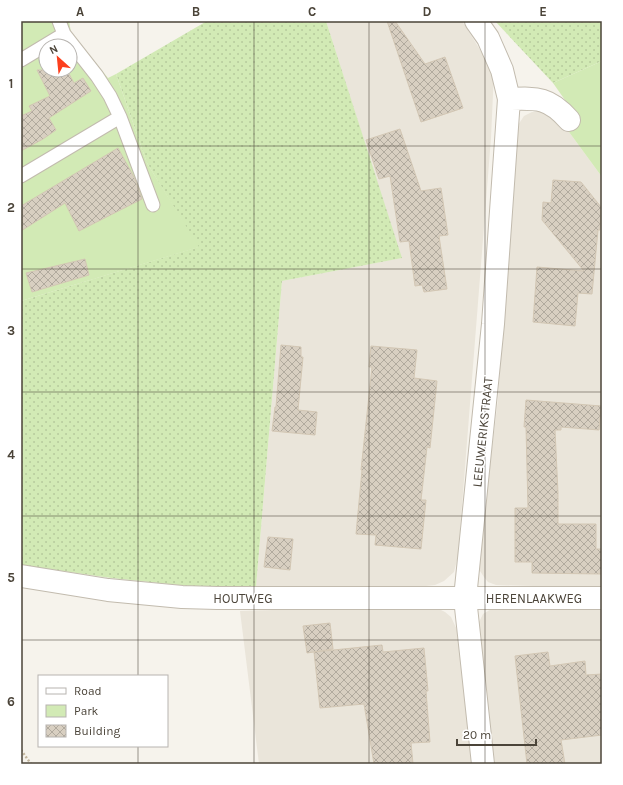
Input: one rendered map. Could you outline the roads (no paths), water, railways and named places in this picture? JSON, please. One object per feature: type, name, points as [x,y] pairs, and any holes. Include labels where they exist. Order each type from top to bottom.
[{"type":"street","name":"LEEUWERIKSTRAAT","points":[[476,21],[488,38],[502,70],[509,98],[493,324],[465,598],[483,764]]},
{"type":"street","points":[[509,98],[535,98],[551,104],[560,110],[569,120]]},
{"type":"street","name":"HOUTWEG","points":[[21,576],[108,590],[217,598],[465,598]]},
{"type":"street","name":"HERENLAAKWEG","points":[[465,598],[602,598]]},
{"type":"lane","points":[[59,21],[64,34],[97,76],[110,96],[120,117],[153,205]]},
{"type":"lane","points":[[21,60],[64,34]]},
{"type":"lane","points":[[21,176],[120,117]]}]
